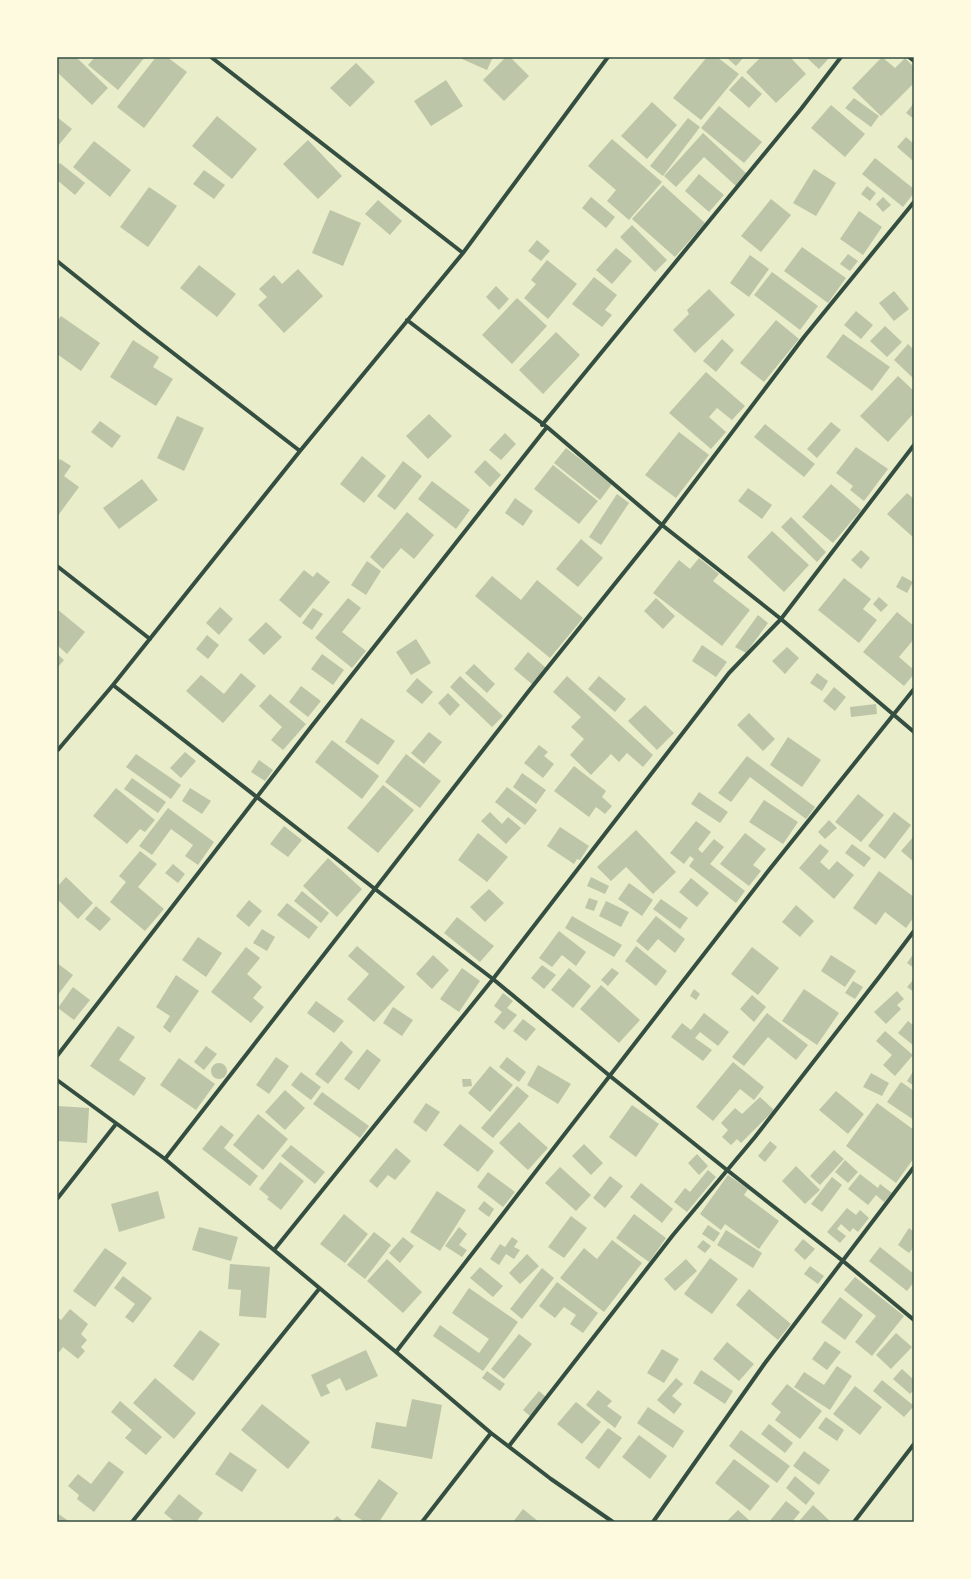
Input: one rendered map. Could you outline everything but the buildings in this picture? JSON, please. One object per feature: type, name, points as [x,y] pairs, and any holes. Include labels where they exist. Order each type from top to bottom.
[{"type":"street","points":[[211,57],[463,253]]},
{"type":"street","points":[[57,752],[114,685],[300,451],[463,253],[608,57]]},
{"type":"street","points":[[57,1056],[545,426],[801,110],[841,57]]},
{"type":"street","points":[[909,57],[914,61]]},
{"type":"street","points":[[164,1159],[528,692],[662,525],[804,337],[914,202]]},
{"type":"street","points":[[57,261],[142,329],[300,451]]},
{"type":"street","points":[[407,320],[545,426],[662,525],[781,619],[893,716],[914,732]]},
{"type":"street","points":[[274,1250],[493,979],[729,673],[781,619],[914,445]]},
{"type":"street","points":[[57,566],[150,640]]},
{"type":"street","points":[[114,685],[375,889],[493,979],[610,1076],[843,1261],[914,1320]]},
{"type":"street","points":[[396,1352],[769,870],[914,689]]},
{"type":"street","points":[[509,1446],[674,1235],[870,989],[914,931]]},
{"type":"street","points":[[57,1080],[164,1159],[491,1433],[551,1479],[613,1522]]},
{"type":"street","points":[[57,1200],[116,1124]]},
{"type":"street","points":[[653,1522],[765,1363],[914,1167]]},
{"type":"street","points":[[132,1522],[319,1289]]},
{"type":"street","points":[[422,1522],[491,1433]]},
{"type":"street","points":[[854,1522],[914,1444]]}]
